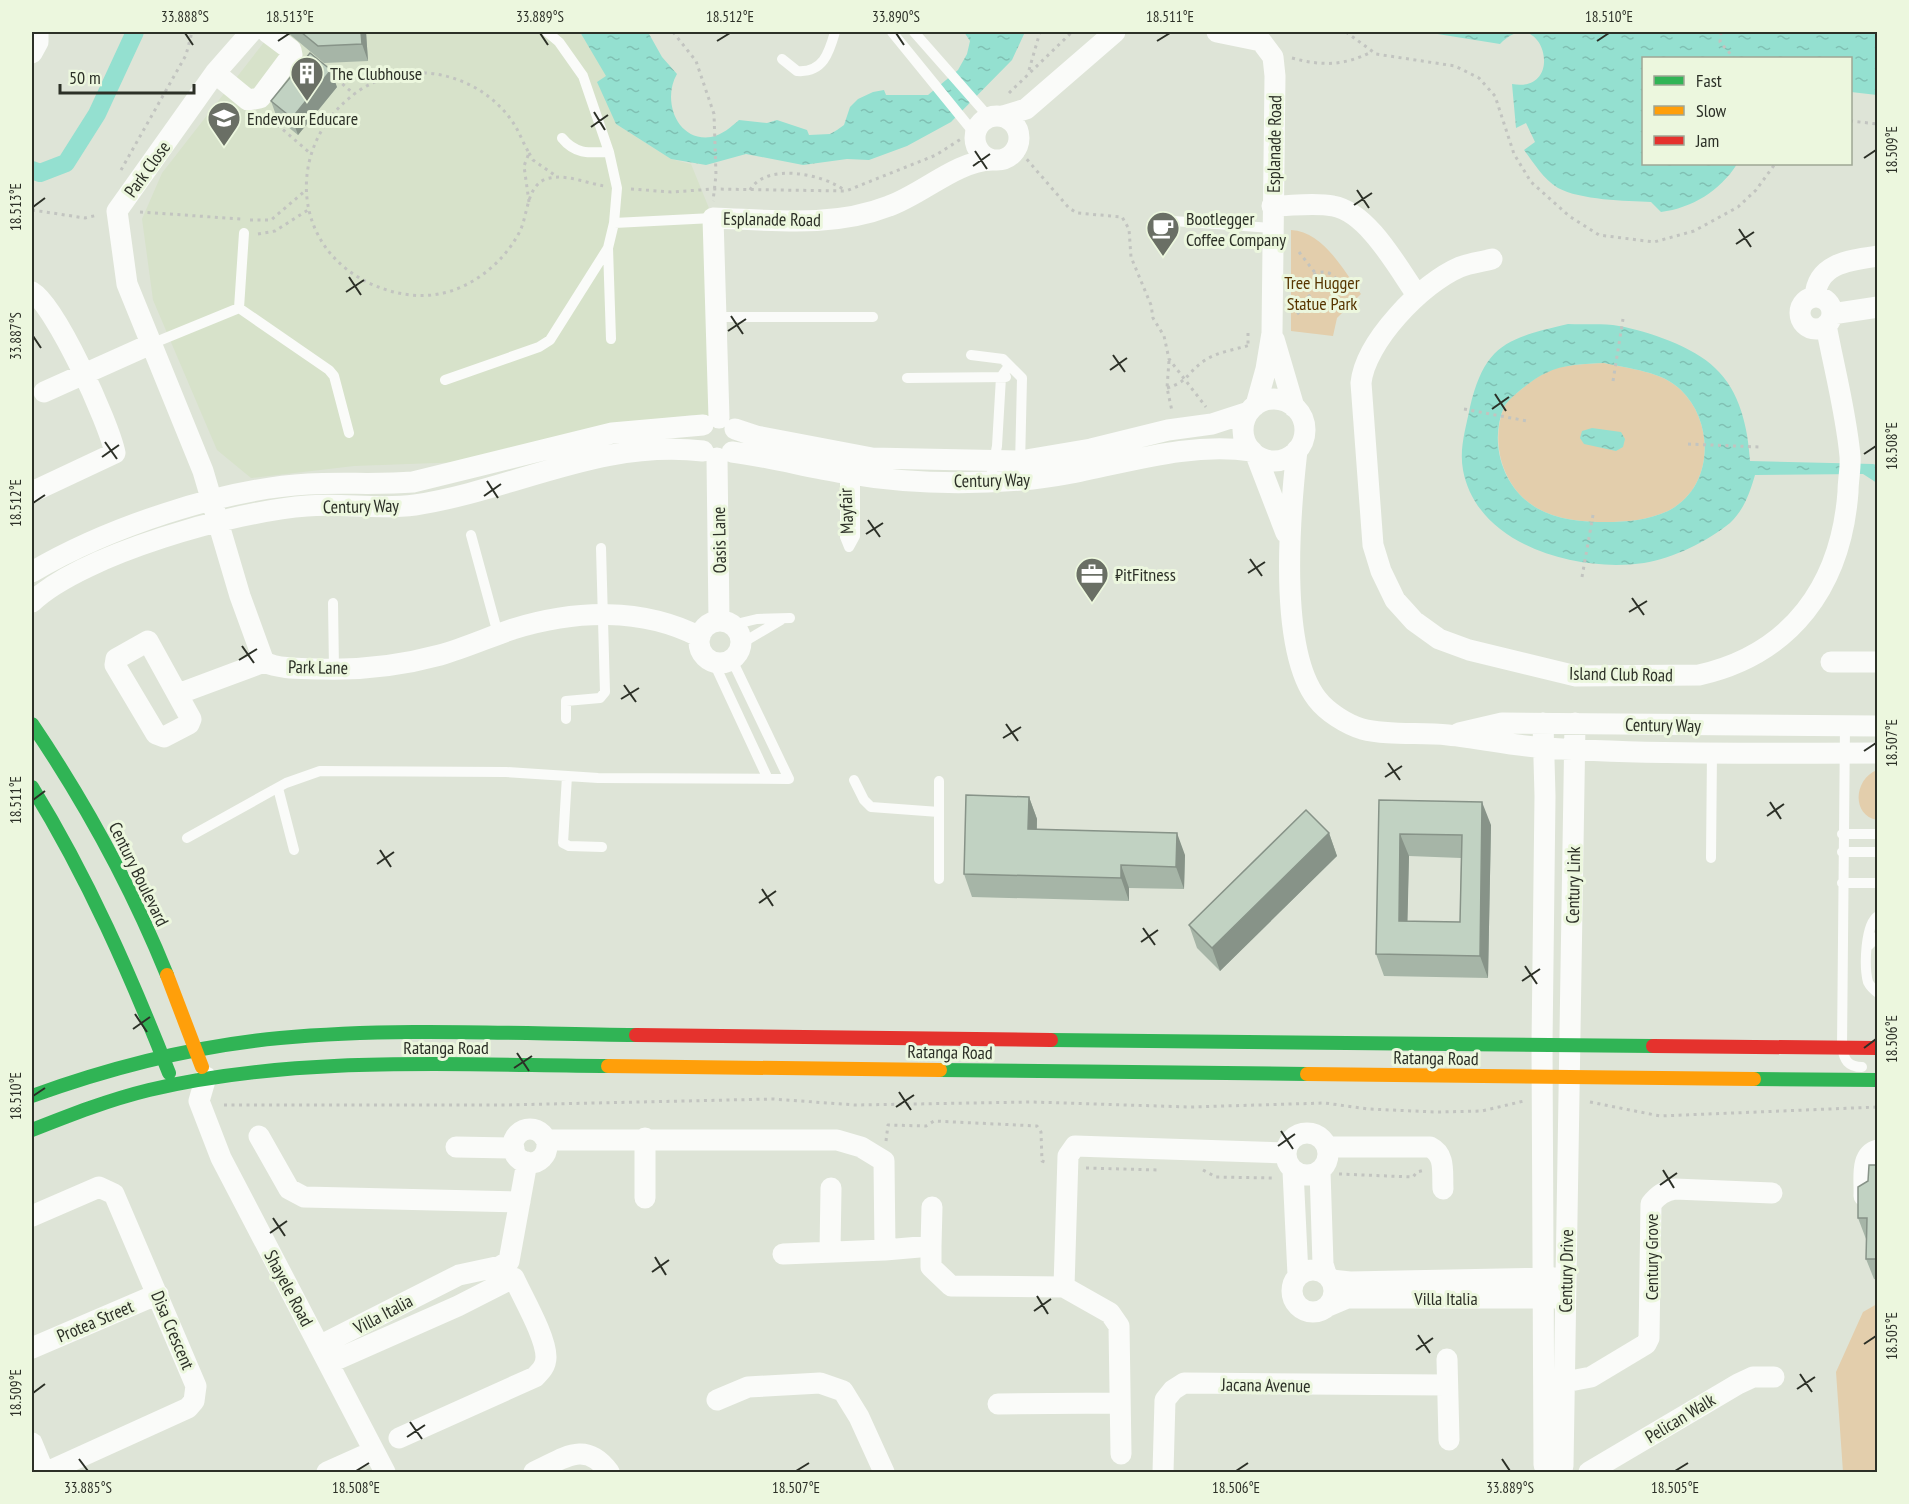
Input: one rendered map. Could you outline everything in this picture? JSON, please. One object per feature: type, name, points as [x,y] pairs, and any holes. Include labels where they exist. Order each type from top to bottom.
[{"type":"main road","name":"Century Boulevard","points":[[32,724],[65,773],[111,852],[164,968],[206,1077]]},
{"type":"main road","points":[[32,787],[81,871],[120,953],[173,1084]]},
{"type":"main road","name":"Ratanga Road","points":[[32,1096],[162,1055],[316,1035],[499,1034],[1878,1048]]},
{"type":"main road","name":"Ratanga Road","points":[[32,1130],[86,1109],[173,1084],[206,1077],[318,1066],[499,1065],[1878,1080]]},
{"type":"street","points":[[32,53],[38,42],[38,32]]},
{"type":"street","name":"Park Close","points":[[151,344],[127,284],[117,211],[215,73],[251,32]]},
{"type":"street","points":[[215,73],[248,100],[260,98],[292,55],[291,50],[267,32]]},
{"type":"street","points":[[1026,109],[988,112],[973,134],[980,153],[992,160],[1008,157],[1018,141],[1026,109],[1115,32]]},
{"type":"street","points":[[1217,32],[1260,41],[1273,57]]},
{"type":"street","name":"Esplanade Road","points":[[1252,409],[1266,369],[1272,217],[1273,57]]},
{"type":"street","points":[[988,112],[1014,123],[1018,141]]},
{"type":"street","name":"Esplanade Road","points":[[951,174],[962,163],[973,134]]},
{"type":"street","name":"Esplanade Road","points":[[719,424],[713,218],[811,221],[840,219],[888,207],[913,196],[974,162],[992,160]]},
{"type":"street","points":[[1272,217],[1337,210],[1370,230],[1417,295]]},
{"type":"street","points":[[1815,297],[1815,286],[1820,277],[1831,267],[1850,260],[1878,256]]},
{"type":"street","name":"Island Club Road","points":[[1492,259],[1460,267],[1417,295],[1370,352],[1363,368],[1361,383],[1373,545],[1395,600],[1414,621],[1438,639],[1469,650],[1576,676],[1699,675],[1718,671],[1767,645],[1798,621],[1821,591],[1837,556],[1846,518],[1850,457],[1829,320]]},
{"type":"street","points":[[32,292],[43,301],[84,373],[115,453],[32,492]]},
{"type":"street","points":[[1829,320],[1826,300],[1815,297],[1801,306],[1801,318],[1814,329],[1829,320],[1878,308]]},
{"type":"street","name":"Esplanade Road","points":[[1266,338],[1294,407]]},
{"type":"street","points":[[44,392],[151,344]]},
{"type":"street","name":"Park Lane","points":[[151,344],[214,500],[240,596],[264,662],[288,667],[334,669],[423,659],[549,620],[602,615],[657,619],[700,637]]},
{"type":"street","points":[[1276,399],[1294,407],[1302,417],[1305,428],[1304,438],[1297,450],[1278,460],[1254,453],[1244,432],[1252,409],[1276,399]]},
{"type":"street","name":"Century Way","points":[[1019,471],[1168,429],[1212,424],[1252,409]]},
{"type":"street","points":[[719,424],[738,440],[717,454],[698,440],[719,424]]},
{"type":"street","name":"Century Way","points":[[32,572],[93,539],[214,500],[307,484],[413,482],[612,433],[719,424],[756,436],[872,458],[992,472]]},
{"type":"street","name":"Century Way","points":[[32,602],[63,580],[112,556],[220,521],[306,506],[416,505],[613,453],[673,448],[717,454],[762,456],[850,474],[916,481],[1019,471],[1060,476],[1179,450],[1214,447],[1254,453],[1289,542]]},
{"type":"street","name":"Century Way","points":[[1297,450],[1289,542],[1299,662],[1306,681],[1318,700],[1331,712],[1362,728],[1449,735],[1543,748],[1878,753]]},
{"type":"street","name":"Oasis Lane","points":[[717,454],[728,642]]},
{"type":"street","points":[[707,626],[728,642],[704,655],[700,637],[707,626]]},
{"type":"street","points":[[178,694],[264,662]]},
{"type":"street","points":[[1831,662],[1878,662]]},
{"type":"street","name":"Century Way","points":[[1449,735],[1502,723],[1878,726]]},
{"type":"street","name":"Century Link","points":[[1543,723],[1545,807],[1543,1076]]},
{"type":"street","name":"Century Link","points":[[1569,1076],[1575,723]]},
{"type":"street","name":"Century Drive","points":[[1543,1076],[1542,1288],[1553,1469]]},
{"type":"street","name":"Century Drive","points":[[1553,1469],[1565,1382],[1569,1076]]},
{"type":"street","points":[[173,1084],[199,1101],[206,1077]]},
{"type":"street","name":"Shayele Road","points":[[199,1101],[221,1158],[385,1473]]},
{"type":"street","points":[[399,1438],[535,1377],[542,1371],[546,1357],[543,1344],[508,1271],[520,1202],[520,1155],[517,1136],[528,1129],[540,1132],[546,1140],[544,1155],[539,1160],[520,1155],[456,1147]]},
{"type":"street","points":[[1064,1287],[1068,1156],[1075,1146],[1289,1162],[1312,1175],[1326,1164],[1327,1147],[1320,1138],[1310,1133],[1298,1134],[1289,1142],[1289,1162],[1296,1221],[1298,1275],[1291,1291],[1297,1306],[1313,1312],[1328,1306],[1334,1293],[1323,1264],[1320,1171]]},
{"type":"street","points":[[259,1136],[289,1189],[304,1197],[520,1202]]},
{"type":"street","points":[[645,1138],[645,1198]]},
{"type":"street","points":[[546,1140],[645,1138],[837,1140],[861,1147],[884,1161],[885,1250]]},
{"type":"street","points":[[1327,1147],[1430,1147],[1439,1151],[1442,1157],[1443,1181]]},
{"type":"street","points":[[1864,1196],[1866,1158],[1871,1152],[1878,1150]]},
{"type":"street","name":"Disa Crescent","points":[[32,1216],[88,1190],[99,1187],[109,1190],[117,1199],[196,1386],[194,1401],[188,1408],[46,1473]]},
{"type":"street","points":[[830,1252],[831,1188]]},
{"type":"street","name":"Century Grove","points":[[1565,1382],[1591,1377],[1638,1349],[1649,1338],[1651,1204],[1656,1197],[1665,1191],[1676,1189],[1772,1194]]},
{"type":"street","points":[[932,1207],[931,1267],[951,1286],[1064,1287],[1110,1313],[1119,1326],[1121,1455]]},
{"type":"street","points":[[783,1254],[931,1246]]},
{"type":"street","points":[[1298,1275],[1311,1269],[1329,1277]]},
{"type":"street","name":"Villa Italia","points":[[324,1355],[418,1295],[446,1282],[474,1270],[508,1271]]},
{"type":"street","name":"Villa Italia","points":[[324,1355],[429,1319],[458,1306],[508,1271]]},
{"type":"street","name":"Villa Italia","points":[[1329,1277],[1350,1282],[1566,1288]]},
{"type":"street","name":"Villa Italia","points":[[1328,1306],[1347,1298],[1542,1288]]},
{"type":"street","name":"Protea Street","points":[[32,1348],[158,1294]]},
{"type":"street","points":[[418,1295],[429,1319]]},
{"type":"street","points":[[1447,1359],[1449,1440]]},
{"type":"street","name":"Pelican Walk","points":[[1589,1473],[1738,1384],[1753,1377],[1774,1377]]},
{"type":"street","points":[[717,1400],[748,1387],[820,1383],[843,1391],[859,1417],[884,1473]]},
{"type":"street","name":"Jacana Avenue","points":[[1163,1473],[1165,1400],[1173,1390],[1184,1383],[1447,1385]]},
{"type":"street","points":[[998,1404],[1120,1403]]},
{"type":"street","points":[[32,1443],[46,1473]]},
{"type":"street","points":[[327,1473],[374,1451]]},
{"type":"street","points":[[534,1473],[576,1453],[584,1453],[597,1458],[609,1473]]},
{"type":"lane","points":[[547,32],[559,42],[583,76],[609,152],[616,188],[614,222],[608,248],[611,339]]},
{"type":"lane","points":[[782,59],[797,72],[813,69],[825,61],[835,32]]},
{"type":"lane","points":[[892,32],[973,134]]},
{"type":"lane","points":[[914,32],[988,112]]},
{"type":"lane","points":[[562,138],[570,148],[578,152],[609,152]]},
{"type":"lane","points":[[1159,220],[1272,217]]},
{"type":"lane","points":[[614,222],[713,218]]},
{"type":"lane","points":[[239,308],[244,232]]},
{"type":"lane","points":[[445,380],[540,347],[550,340],[608,248]]},
{"type":"lane","points":[[151,344],[239,308]]},
{"type":"lane","points":[[239,308],[329,370],[334,376],[349,433]]},
{"type":"lane","points":[[716,317],[873,317]]},
{"type":"lane","points":[[971,355],[995,356],[1004,359],[1022,378],[1019,471]]},
{"type":"lane","points":[[992,472],[1001,377],[1009,366]]},
{"type":"lane","points":[[907,378],[1022,378]]},
{"type":"lane","name":"Mayfair","points":[[850,474],[855,536],[849,547],[845,537],[850,474]]},
{"type":"lane","points":[[471,535],[498,634]]},
{"type":"lane","points":[[566,719],[565,702],[568,700],[600,698],[604,695],[601,548]]},
{"type":"lane","points":[[333,603],[334,669]]},
{"type":"lane","points":[[757,619],[786,619],[728,642],[757,619]]},
{"type":"lane","points":[[728,642],[768,778]]},
{"type":"lane","points":[[188,838],[278,788],[320,771],[506,772],[567,776],[789,779],[728,642]]},
{"type":"lane","points":[[1845,726],[1842,834],[1842,1047],[1845,1059],[1850,1065],[1878,1068]]},
{"type":"lane","points":[[1711,858],[1712,752]]},
{"type":"lane","points":[[567,776],[563,843],[569,846],[602,847]]},
{"type":"lane","points":[[854,780],[864,800],[871,807],[939,812]]},
{"type":"lane","points":[[939,781],[939,879]]},
{"type":"lane","points":[[278,788],[294,850]]},
{"type":"lane","points":[[1842,834],[1878,834]]},
{"type":"lane","points":[[1842,852],[1878,852]]},
{"type":"lane","points":[[1842,883],[1878,883]]},
{"type":"lane","points":[[1876,986],[1868,980],[1868,928],[1878,916]]},
{"type":"lane","points":[[1868,947],[1878,936]]},
{"type":"lane","points":[[1868,968],[1878,958]]},
{"type":"path","points":[[120,177],[122,166],[186,55],[192,32]]},
{"type":"path","points":[[673,32],[696,61],[703,75],[716,129],[713,218]]},
{"type":"path","points":[[1028,72],[1040,32]]},
{"type":"path","points":[[988,112],[1072,32]]},
{"type":"path","points":[[1346,32],[1371,51],[1393,57],[1455,66],[1479,78],[1495,96],[1514,154],[1531,182],[1569,216],[1599,235],[1654,242],[1694,231],[1738,207],[1756,190],[1774,165]]},
{"type":"path","points":[[1721,32],[1720,42],[1733,57]]},
{"type":"path","points":[[1273,57],[1285,56],[1318,64],[1336,64],[1354,61],[1371,51]]},
{"type":"path","points":[[330,73],[354,94]]},
{"type":"path","points":[[556,176],[543,180],[535,186],[520,231],[494,265],[461,286],[429,295],[387,291],[350,273],[324,245],[309,210],[306,191],[310,153],[328,119],[354,94],[371,84],[407,74],[428,73],[459,79],[481,90],[512,121],[533,160],[556,176],[616,188],[671,192],[714,189],[846,191],[936,155],[973,134]]},
{"type":"path","points":[[248,100],[310,153]]},
{"type":"path","points":[[1852,121],[1878,124]]},
{"type":"path","points":[[1018,141],[1069,208],[1077,213],[1122,217],[1126,220],[1131,257],[1151,305],[1153,318],[1164,336],[1169,359],[1167,388],[1173,412]]},
{"type":"path","points":[[529,153],[524,166],[529,202]]},
{"type":"path","points":[[750,190],[765,177],[797,173],[825,178],[846,191]]},
{"type":"path","points":[[32,210],[39,209],[85,218],[117,211],[271,220],[306,191]]},
{"type":"path","points":[[244,232],[259,234],[275,231],[309,210]]},
{"type":"path","points":[[1299,252],[1316,274]]},
{"type":"path","points":[[1328,273],[1334,276],[1339,287],[1335,298],[1330,302],[1324,304],[1313,300],[1307,289],[1308,283],[1316,274],[1328,273]]},
{"type":"path","points":[[1297,314],[1313,300]]},
{"type":"path","points":[[1613,381],[1623,320]]},
{"type":"path","points":[[1248,333],[1248,346]]},
{"type":"path","points":[[1167,388],[1185,381],[1199,364],[1216,354],[1248,346],[1266,338]]},
{"type":"path","points":[[1169,359],[1212,413]]},
{"type":"path","points":[[1464,410],[1527,421]]},
{"type":"path","points":[[1688,444],[1759,447]]},
{"type":"path","points":[[1582,577],[1593,515]]},
{"type":"path","points":[[224,1105],[505,1106],[773,1099],[855,1105],[1032,1102],[1190,1107],[1325,1102],[1368,1109],[1436,1112],[1482,1111],[1524,1101]]},
{"type":"path","points":[[1590,1102],[1660,1116],[1878,1107]]},
{"type":"path","points":[[872,1154],[886,1143],[888,1125],[926,1126],[934,1121],[1020,1125],[1037,1126],[1041,1132],[1042,1161],[1068,1165],[1157,1170]]},
{"type":"path","points":[[1365,1175],[1413,1177],[1421,1170],[1443,1181]]},
{"type":"shaded area","points":[[272,32],[580,32],[607,76],[616,124],[671,159],[691,164],[713,218],[719,418],[692,415],[608,425],[464,462],[354,466],[251,478],[217,450],[153,300],[142,219],[162,173]]},
{"type":"green space","name":"Tree Hugger Statue Park","points":[[1291,230],[1303,232],[1323,245],[1361,294],[1337,318],[1333,336],[1291,331]]},
{"type":"green space","points":[[1604,363],[1655,375],[1673,384],[1692,404],[1700,420],[1705,454],[1694,487],[1683,501],[1653,517],[1606,522],[1579,521],[1552,515],[1535,507],[1514,488],[1502,463],[1498,435],[1504,407],[1511,398],[1536,378],[1553,369]]},
{"type":"green space","points":[[1877,770],[1877,820],[1869,817],[1863,811],[1859,796],[1864,781]]},
{"type":"green space","points":[[1877,1304],[1877,1472],[1843,1472],[1836,1372],[1863,1312]]},
{"type":"water","points":[[580,32],[648,32],[662,57],[677,74],[671,95],[675,117],[689,133],[699,137],[711,137],[723,133],[739,120],[767,123],[777,120],[807,130],[809,135],[830,134],[844,125],[850,107],[858,99],[873,92],[884,90],[886,95],[928,95],[958,70],[967,54],[970,41],[964,32],[1025,32],[1012,60],[951,122],[907,146],[869,160],[847,159],[803,165],[746,154],[706,165],[671,159],[616,124],[597,82],[606,76]]},
{"type":"water","points":[[1425,32],[1877,32],[1877,95],[1852,92],[1852,57],[1642,57],[1642,165],[1736,165],[1714,190],[1704,197],[1684,207],[1661,212],[1651,202],[1616,200],[1567,192],[1558,188],[1543,175],[1524,150],[1535,142],[1526,123],[1516,128],[1512,84],[1529,83],[1540,76],[1544,64],[1543,51],[1537,40],[1527,33],[1515,33],[1500,44]]},
{"type":"water","points":[[1568,324],[1600,324],[1631,328],[1670,341],[1706,360],[1724,377],[1737,399],[1745,423],[1750,461],[1873,464],[1877,465],[1877,483],[1863,474],[1755,475],[1743,507],[1730,523],[1689,548],[1655,561],[1618,565],[1590,563],[1561,558],[1534,549],[1509,535],[1488,518],[1472,496],[1463,470],[1462,446],[1476,386],[1483,369],[1492,356],[1515,340]],"holes":[[[1604,363],[1655,375],[1673,384],[1692,404],[1700,420],[1705,454],[1694,487],[1683,501],[1653,517],[1597,522],[1579,521],[1543,511],[1535,507],[1514,488],[1502,463],[1498,435],[1504,407],[1511,398],[1541,375],[1553,370],[1567,366]]]},
{"type":"water","points":[[1592,428],[1621,432],[1625,439],[1623,447],[1616,451],[1584,444],[1580,438],[1582,431]]},
{"type":"building","points":[[301,32],[361,32],[362,44],[318,46]]},
{"type":"building","points":[[310,53],[331,70],[292,118],[271,101]]},
{"type":"building","points":[[966,795],[1029,797],[1028,829],[1177,833],[1176,867],[1121,865],[1121,878],[964,874]]},
{"type":"building","points":[[1379,800],[1482,802],[1480,956],[1376,954]],"holes":[[[1400,834],[1462,835],[1460,922],[1399,921]]]},
{"type":"building","points":[[1306,810],[1329,833],[1212,948],[1189,925]]},
{"type":"building","points":[[1869,1165],[1878,1165],[1878,1259],[1866,1259],[1867,1218],[1858,1218],[1858,1187],[1868,1181]]},
{"type":"waterway","points":[[32,170],[40,173],[66,163],[97,114],[135,32]]},
{"type":"traffic: fast","points":[[32,724],[71,784],[106,846],[138,909],[167,975]]},
{"type":"traffic: fast","points":[[32,787],[90,891],[139,999],[169,1073]]},
{"type":"traffic: fast","points":[[32,1096],[154,1059],[217,1046],[280,1038],[413,1032],[636,1035]]},
{"type":"traffic: fast","points":[[1051,1040],[1653,1046]]},
{"type":"traffic: fast","points":[[32,1130],[104,1103],[149,1090],[262,1071],[377,1064],[608,1066]]},
{"type":"traffic: fast","points":[[940,1070],[1307,1074]]},
{"type":"traffic: fast","points":[[1754,1079],[1878,1080]]},
{"type":"traffic: slow","points":[[167,975],[202,1067]]},
{"type":"traffic: slow","points":[[608,1066],[940,1070]]},
{"type":"traffic: slow","points":[[1307,1074],[1754,1079]]},
{"type":"traffic: jam","points":[[636,1035],[1051,1040]]},
{"type":"traffic: jam","points":[[1653,1046],[1878,1048]]},
{"type":"place","name":"The Clubhouse","points":[[307,102]]},
{"type":"place","name":"Endevour Educare","points":[[224,147]]},
{"type":"place","name":"Bootlegger Coffee Company","points":[[1163,257]]},
{"type":"place","name":"₿itFitness","points":[[1092,603]]}]
